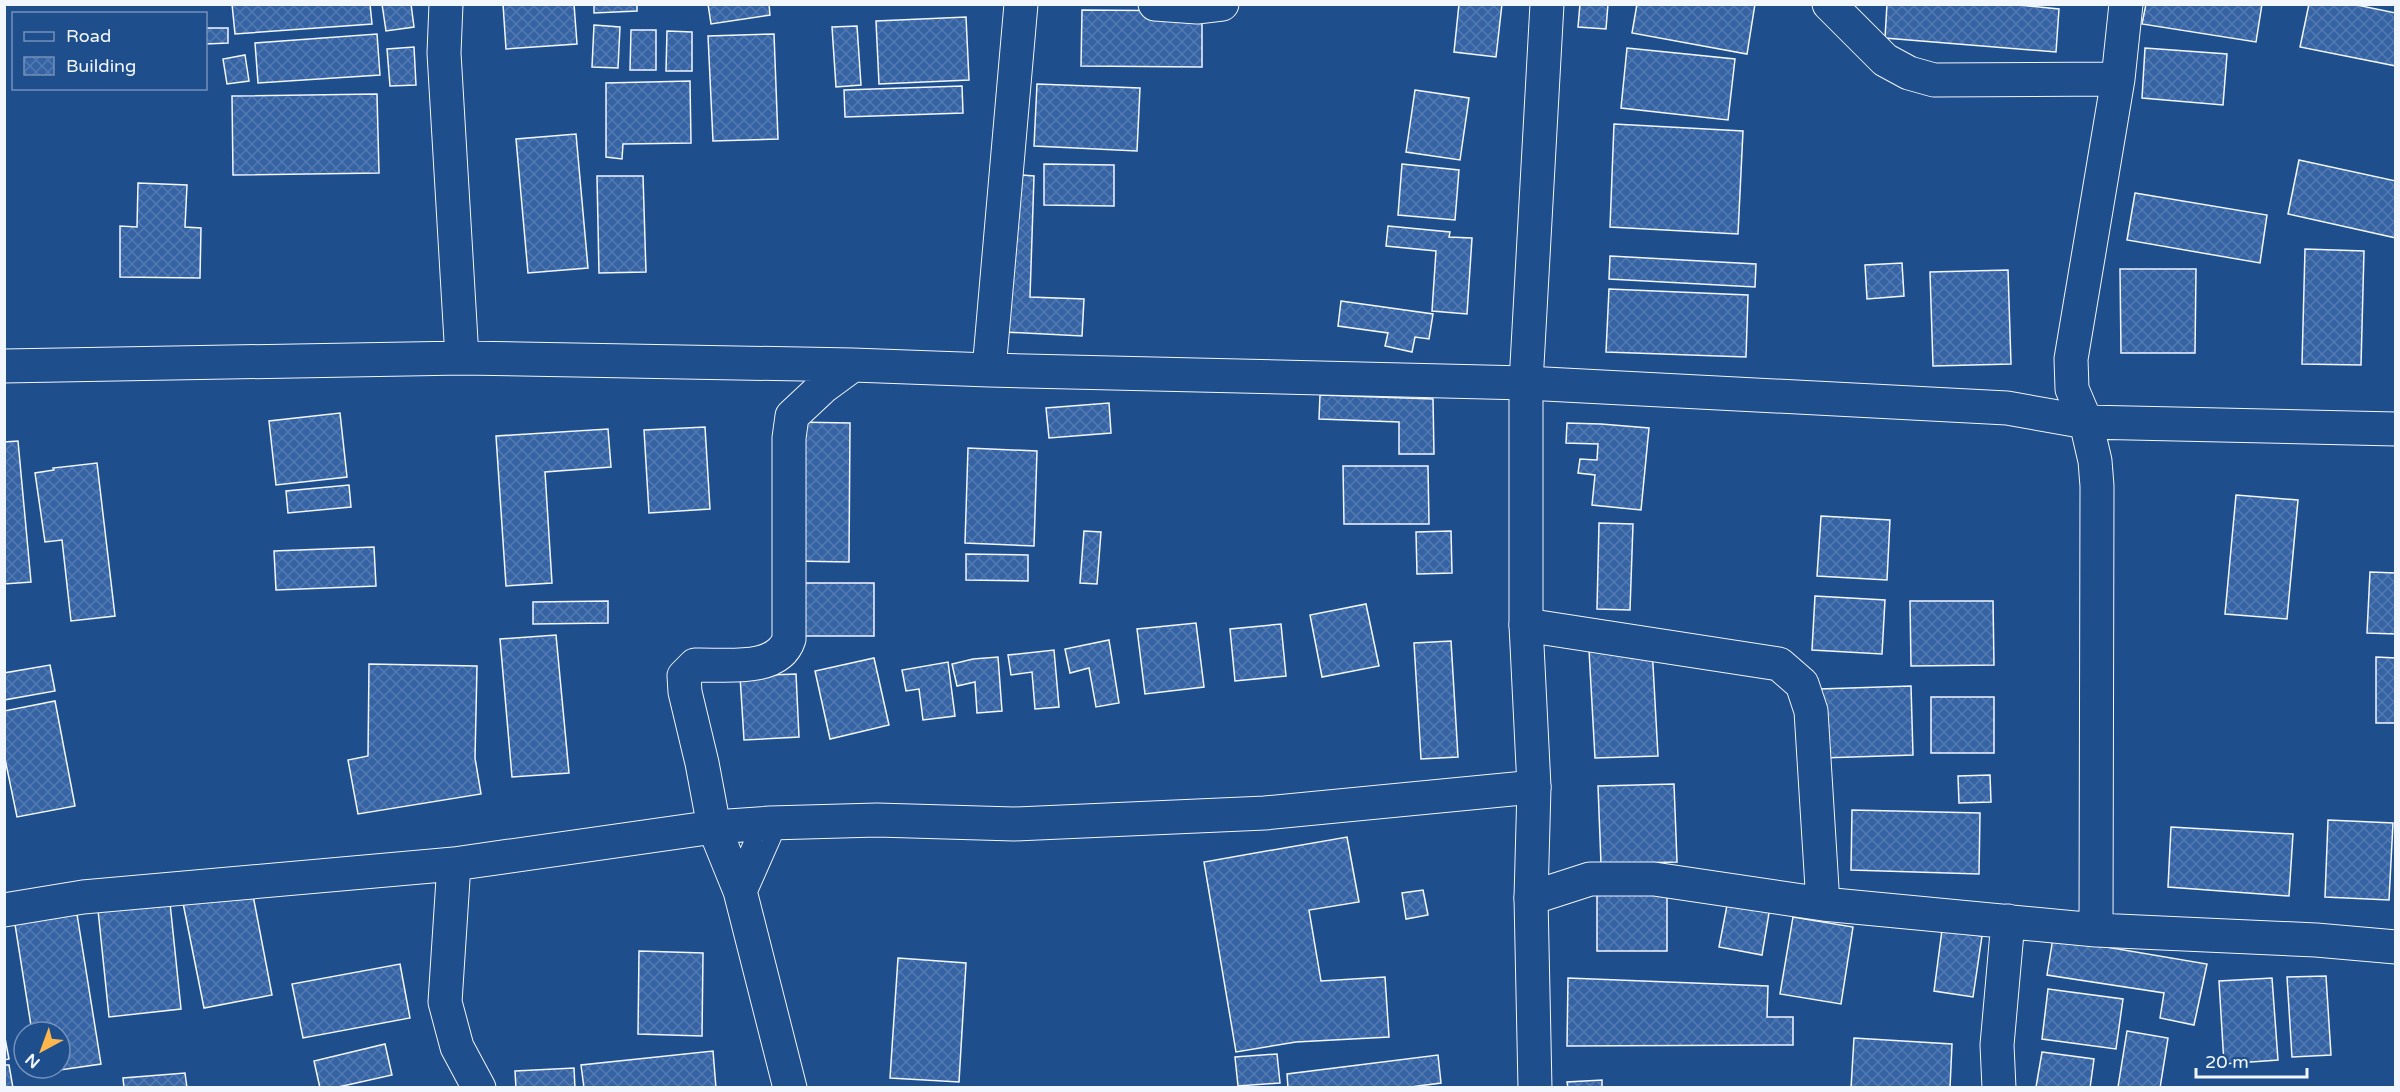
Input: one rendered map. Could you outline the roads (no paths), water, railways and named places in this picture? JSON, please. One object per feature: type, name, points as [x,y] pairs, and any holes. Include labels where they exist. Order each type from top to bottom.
[{"type":"street","points":[[446,4],[444,53],[462,358]]},
{"type":"street","points":[[989,370],[1021,4]]},
{"type":"street","points":[[1155,4],[1197,7],[1222,4]]},
{"type":"street","points":[[1534,1088],[1531,898],[1534,787],[1526,625],[1526,382],[1548,4]]},
{"type":"street","points":[[1829,4],[1886,60],[1909,73],[1934,80],[2118,79]]},
{"type":"street","points":[[2096,930],[2097,486],[2086,423],[2072,389],[2072,359],[2118,79],[2126,4]]},
{"type":"street","points":[[4,366],[462,358],[853,364],[989,370],[1526,382],[2007,408],[2086,423],[2396,429]]},
{"type":"street","points":[[790,1088],[740,891],[714,827],[702,763],[685,693],[684,676],[695,665],[753,664],[777,657],[786,648],[789,639],[789,438],[792,416],[823,387],[853,364]]},
{"type":"street","points":[[1526,625],[1779,664],[1802,684],[1810,711],[1823,904]]},
{"type":"street","points":[[4,910],[83,897],[454,864],[714,827],[877,820],[1014,824],[1265,813],[1534,787]]},
{"type":"street","points":[[740,891],[770,823]]},
{"type":"street","points":[[454,864],[445,1002],[457,1047],[479,1088]]},
{"type":"street","points":[[1531,898],[1590,879],[1654,879],[1823,904],[2096,930],[2316,940],[2396,947]]},
{"type":"street","points":[[1999,1088],[1997,1045],[2008,921]]}]
